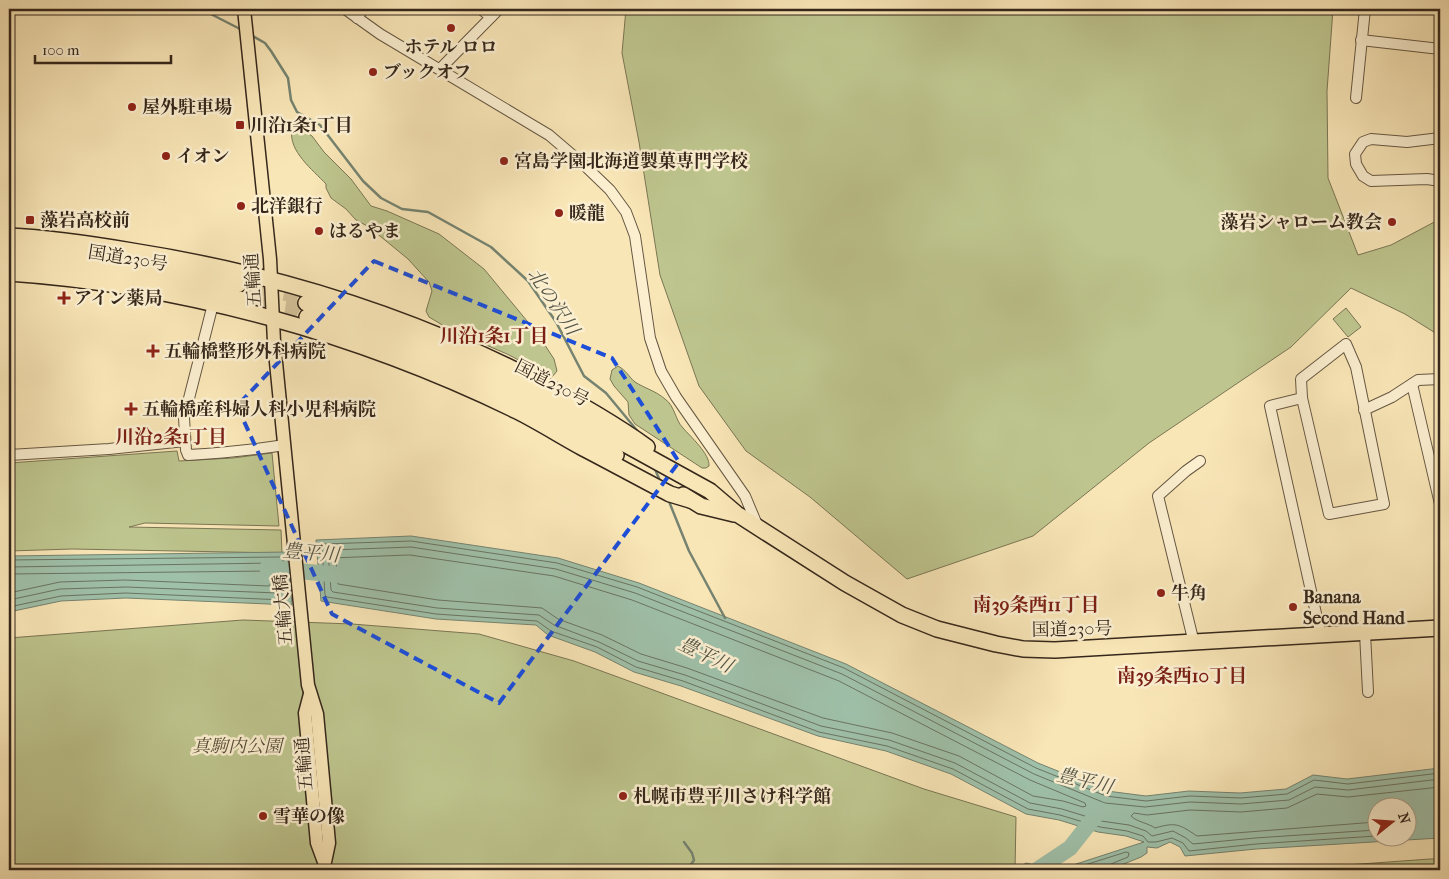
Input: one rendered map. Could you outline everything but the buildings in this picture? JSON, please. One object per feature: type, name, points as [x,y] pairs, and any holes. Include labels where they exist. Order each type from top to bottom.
[{"type":"highway","points":[[9,236],[87,243],[169,257],[245,273],[352,304],[434,334],[512,369],[617,425],[667,464]]},
{"type":"highway","name":"国道230号","points":[[9,248],[143,264],[239,291],[86,269],[9,262]]},
{"type":"highway","points":[[9,273],[109,283],[213,304],[274,320],[355,346],[432,374],[517,412],[670,494],[684,496]]},
{"type":"highway","name":"国道230号","points":[[738,514],[701,506],[574,430],[497,390],[437,363],[368,337],[306,310],[382,328],[450,355],[520,387],[667,464],[710,491],[758,528],[888,608],[920,622],[956,634],[1009,647],[1055,650],[1440,628]]},
{"type":"main road","name":"五輪通","points":[[244,10],[287,462]]},
{"type":"main road","name":"五輪大橋","points":[[287,462],[306,665]]},
{"type":"main road","name":"五輪通","points":[[306,665],[310,694],[305,713],[317,843],[325,866]]},
{"type":"street","points":[[345,9],[360,13],[380,34],[549,135],[603,182],[626,212],[635,236],[650,338],[661,371],[676,397],[745,496],[758,528]]},
{"type":"street","points":[[481,9],[491,17]]},
{"type":"street","points":[[440,69],[499,9]]},
{"type":"street","points":[[1356,98],[1365,9]]},
{"type":"street","points":[[1361,40],[1440,49]]},
{"type":"street","points":[[1440,138],[1407,142],[1371,139],[1363,142],[1355,154],[1356,164],[1362,176],[1371,180],[1440,181]]},
{"type":"street","points":[[213,304],[184,418],[188,455],[242,452],[285,445]]},
{"type":"street","points":[[1346,344],[1356,367],[1364,410],[1384,504],[1329,514],[1302,398],[1301,379],[1346,344]]},
{"type":"street","points":[[1364,410],[1392,397],[1418,380],[1440,379]]},
{"type":"street","points":[[1412,384],[1436,466],[1440,504]]},
{"type":"street","points":[[1302,398],[1270,406],[1321,636]]},
{"type":"street","points":[[9,455],[108,449],[185,441]]},
{"type":"street","points":[[1194,643],[1158,496],[1200,461]]},
{"type":"street","points":[[1365,633],[1368,692]]},
{"type":"highlighted area","points":[[374,261],[612,358],[679,462],[499,703],[332,614],[237,406]]},
{"type":"green space","points":[[626,9],[1333,9],[1327,91],[1328,178],[1358,255],[1391,245],[1440,219],[1440,333],[1437,334],[1405,314],[1351,288],[1291,347],[1149,443],[1033,536],[907,579],[810,497],[746,451],[699,386],[660,275],[639,142],[622,53]]},
{"type":"green space","points":[[300,128],[312,136],[324,152],[351,179],[371,206],[439,234],[484,269],[537,333],[554,359],[557,371],[552,377],[507,354],[449,329],[429,317],[426,311],[432,291],[429,282],[408,259],[369,227],[356,220],[346,209],[331,198],[326,184],[303,160],[294,145],[292,130]]},
{"type":"green space","points":[[1346,308],[1361,327],[1348,337],[1333,319]]},
{"type":"green space","points":[[618,366],[635,382],[658,394],[668,402],[680,425],[703,451],[709,466],[702,468],[635,424],[629,415],[628,402],[610,379],[612,370]]},
{"type":"green space","points":[[177,451],[179,461],[233,458],[272,453],[279,526],[145,523],[129,527],[281,530],[282,553],[72,549],[9,551],[9,463]]},
{"type":"green space","name":"真駒内公園","points":[[243,620],[352,624],[479,634],[574,661],[924,789],[1016,817],[1015,870],[9,870],[9,638]]},
{"type":"green space","points":[[1440,859],[1440,870],[1277,870]]},
{"type":"water","points":[[411,536],[558,558],[639,583],[846,664],[1038,763],[1107,791],[1146,796],[1189,791],[1240,793],[1286,789],[1313,775],[1347,779],[1440,768],[1440,838],[1416,839],[1416,796],[1366,796],[1366,842],[1256,849],[1185,856],[1180,847],[1170,842],[1157,848],[1147,847],[1147,853],[1141,857],[1109,870],[1016,870],[1026,863],[1047,868],[1073,865],[1144,842],[1126,836],[1098,832],[1059,820],[1026,814],[951,774],[886,751],[818,736],[681,686],[634,672],[595,652],[548,635],[536,625],[436,619],[321,601],[316,540]]},
{"type":"water","points":[[287,552],[292,605],[126,598],[61,601],[9,612],[9,556]]},
{"type":"waterway","name":"北の沢川","points":[[201,9],[242,30]]},
{"type":"waterway","name":"北の沢川","points":[[251,35],[265,43],[288,78],[291,100],[297,112],[320,125],[363,181],[381,198],[402,209],[428,212],[491,247],[528,281],[556,322],[584,376],[606,393],[640,434]]},
{"type":"waterway","name":"北の沢川","points":[[654,467],[661,483]]},
{"type":"waterway","name":"北の沢川","points":[[668,499],[689,551],[725,618]]},
{"type":"waterway","name":"豊平川","points":[[267,568],[340,575]]},
{"type":"waterway","points":[[1037,870],[1070,848],[1100,810]]},
{"type":"waterway","points":[[684,842],[692,853],[694,860],[690,870]]},
{"type":"tunnel","points":[[239,284],[298,296],[306,303]]},
{"type":"tunnel","points":[[240,299],[289,306],[307,317]]},
{"type":"place","name":"ホテル ロロ","points":[[451,28]]},
{"type":"place","name":"ブックオフ","points":[[373,72]]},
{"type":"place","name":"屋外駐車場","points":[[132,107]]},
{"type":"place","name":"川沿1条1丁目","points":[[240,125]]},
{"type":"place","name":"イオン","points":[[166,156]]},
{"type":"place","name":"宮島学園北海道製菓専門学校","points":[[504,161]]},
{"type":"place","name":"北洋銀行","points":[[241,206]]},
{"type":"place","name":"暖龍","points":[[559,213]]},
{"type":"place","name":"藻岩高校前","points":[[30,220]]},
{"type":"place","name":"藻岩シャローム教会","points":[[1392,222]]},
{"type":"place","name":"はるやま","points":[[319,231]]},
{"type":"place","name":"アイン薬局","points":[[64,298]]},
{"type":"place","name":"五輪橋整形外科病院","points":[[153,351]]},
{"type":"place","name":"五輪橋産科婦人科小児科病院","points":[[131,409]]},
{"type":"place","name":"牛角","points":[[1161,593]]},
{"type":"place","name":"Banana Second Hand","points":[[1293,607]]},
{"type":"place","name":"札幌市豊平川さけ科学館","points":[[623,796]]},
{"type":"place","name":"雪華の像","points":[[263,816]]},
{"type":"district","name":"川沿1条1丁目","points":[[494,335]]},
{"type":"district","name":"川沿2条1丁目","points":[[171,436]]},
{"type":"district","name":"南39条西11丁目","points":[[1036,604]]},
{"type":"district","name":"南39条西10丁目","points":[[1182,675]]}]
